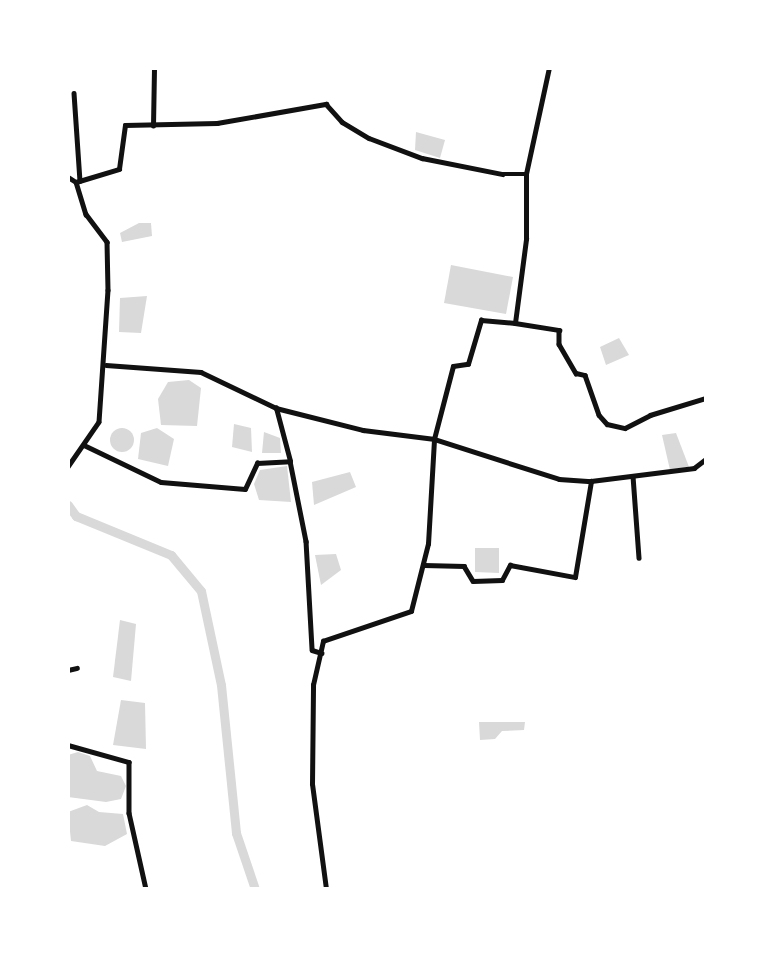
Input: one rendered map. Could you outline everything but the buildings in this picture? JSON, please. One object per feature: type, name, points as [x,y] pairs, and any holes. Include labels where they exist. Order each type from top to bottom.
[{"type":"street","points":[[153,126],[154,68]]},
{"type":"street","points":[[515,323],[526,239],[526,174],[548,68]]},
{"type":"street","points":[[68,467],[99,422],[106,365],[107,242],[101,230],[86,214],[78,181],[74,93]]},
{"type":"street","points":[[68,177],[78,181],[119,169],[125,125],[218,123],[326,104],[342,122],[369,138],[422,158],[502,174],[526,174]]},
{"type":"street","points":[[326,889],[312,784],[313,685],[323,641],[411,611],[424,565],[434,439],[453,366],[468,364],[481,320],[559,330],[559,344],[576,373],[585,375],[599,415],[607,424],[625,428],[650,415],[706,398]]},
{"type":"street","points":[[106,365],[201,372],[276,408],[363,430],[434,439],[559,479],[591,481],[694,468],[706,459]]},
{"type":"street","points":[[276,408],[306,541],[312,650],[322,653]]},
{"type":"street","points":[[84,445],[161,482],[245,489],[257,463],[290,461]]},
{"type":"street","points":[[633,475],[639,558]]},
{"type":"street","points":[[424,565],[464,566],[473,581],[502,580],[510,565],[575,577],[591,481]]},
{"type":"street","points":[[68,670],[77,668]]},
{"type":"street","points":[[68,745],[129,762],[129,813],[146,889]]},
{"type":"shaded area","points":[[416,132],[445,140],[440,158],[415,150]]},
{"type":"shaded area","points":[[139,223],[151,223],[152,236],[122,242],[120,233]]},
{"type":"shaded area","points":[[451,265],[513,277],[506,314],[444,303]]},
{"type":"shaded area","points":[[147,296],[141,333],[119,332],[120,298]]},
{"type":"shaded area","points":[[619,338],[629,355],[606,365],[600,347]]},
{"type":"shaded area","points":[[189,380],[201,388],[197,426],[161,425],[158,399],[168,382]]},
{"type":"shaded area","points":[[234,424],[251,428],[252,452],[232,447]]},
{"type":"shaded area","points":[[122,428],[130,432],[134,440],[130,448],[122,452],[114,448],[110,440],[114,432]]},
{"type":"shaded area","points":[[157,428],[174,439],[168,466],[138,459],[141,433]]},
{"type":"shaded area","points":[[264,432],[280,438],[281,453],[262,453]]},
{"type":"shaded area","points":[[676,433],[689,467],[670,470],[662,435]]},
{"type":"shaded area","points":[[287,466],[291,502],[259,500],[254,484],[260,470]]},
{"type":"shaded area","points":[[350,472],[356,487],[314,505],[312,482]]},
{"type":"shaded area","points":[[475,548],[499,548],[499,573],[475,572]]},
{"type":"shaded area","points":[[336,554],[341,570],[321,585],[315,555]]},
{"type":"shaded area","points":[[120,620],[136,624],[131,681],[113,677]]},
{"type":"shaded area","points":[[121,700],[145,703],[146,749],[113,745]]},
{"type":"shaded area","points":[[479,722],[525,722],[524,730],[502,731],[495,739],[480,740]]},
{"type":"shaded area","points":[[78,752],[90,756],[97,771],[121,776],[126,786],[121,799],[106,802],[68,797],[68,755]]},
{"type":"shaded area","points":[[87,805],[99,812],[123,814],[127,834],[105,846],[71,841],[68,812]]},
{"type":"waterway","points":[[68,505],[76,516],[171,555],[201,591],[221,685],[236,833],[255,889]]}]
